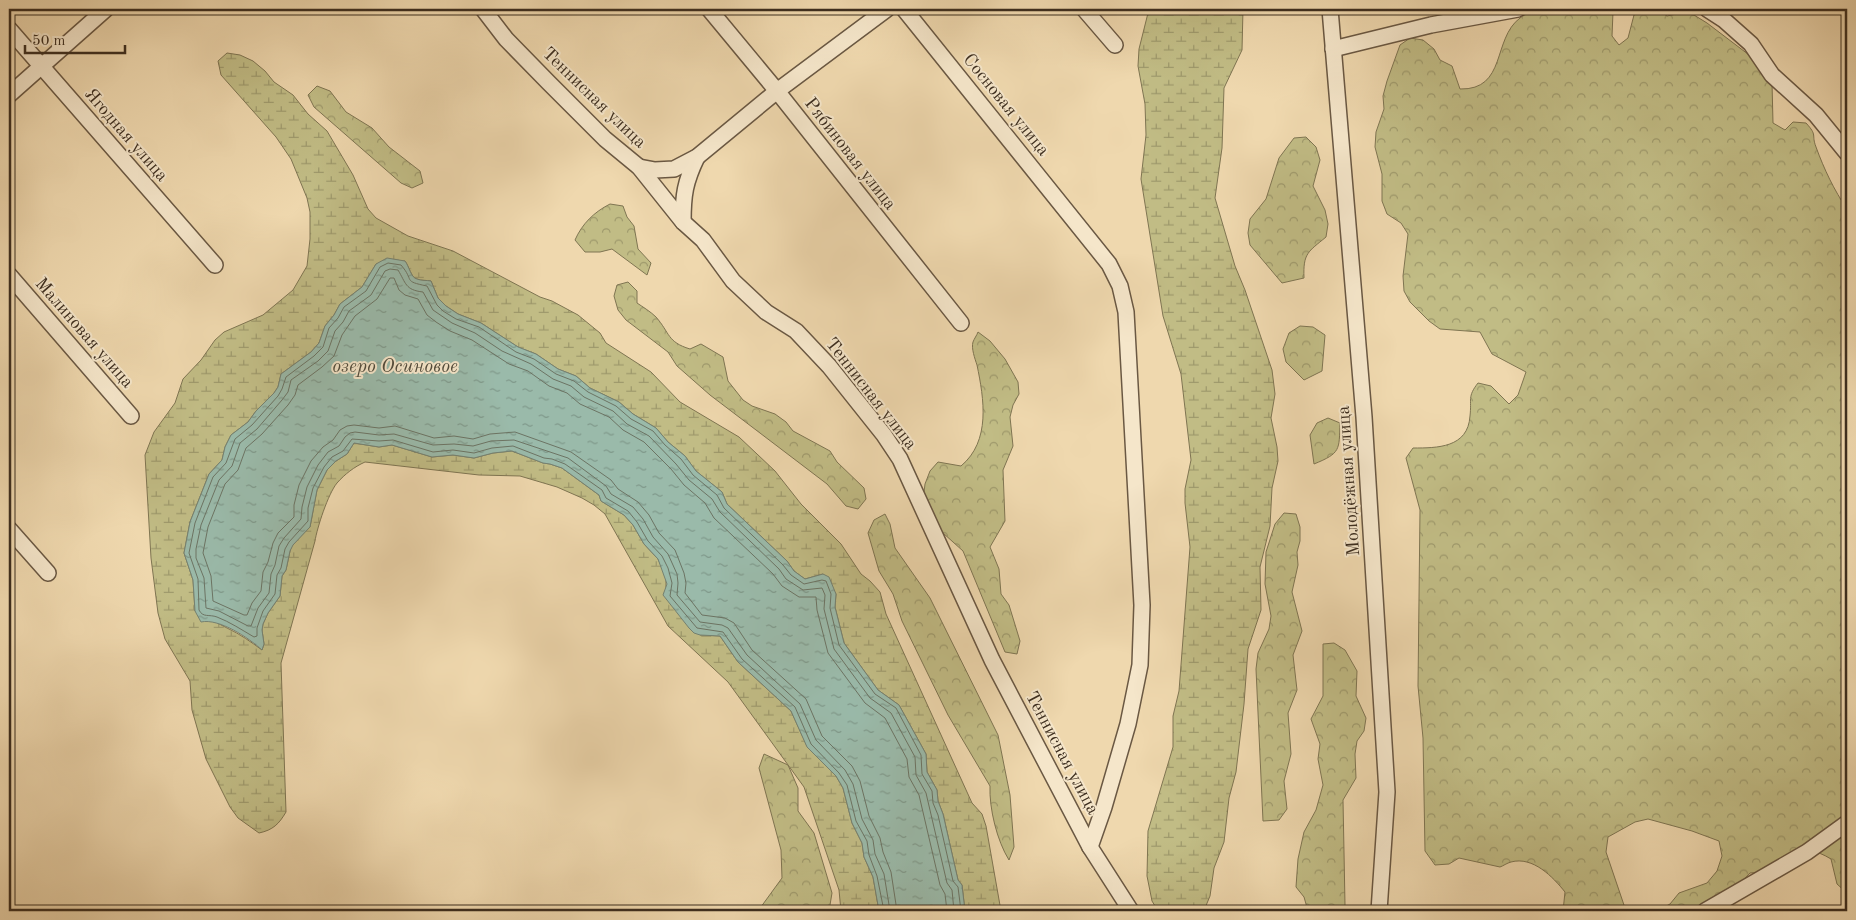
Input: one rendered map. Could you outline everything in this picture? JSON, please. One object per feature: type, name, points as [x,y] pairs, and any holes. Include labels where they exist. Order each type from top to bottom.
[{"type":"street","points":[[9,95],[106,9]]},
{"type":"street","name":"Теннисная улица","points":[[483,9],[506,39],[549,83],[605,139],[638,167],[684,222],[703,240],[733,281],[766,312],[796,330],[829,366],[884,435],[900,459],[992,660],[1090,847],[1131,911]]},
{"type":"street","name":"Рябиновая улица","points":[[709,9],[777,91],[961,323]]},
{"type":"street","points":[[638,167],[655,170],[674,169],[696,157],[777,91],[887,9]]},
{"type":"street","name":"Сосновая улица","points":[[904,9],[1109,264],[1120,286],[1126,312],[1142,605],[1140,665],[1128,724],[1104,807],[1090,847]]},
{"type":"street","points":[[1084,9],[1115,45]]},
{"type":"street","name":"Молодёжная улица","points":[[1330,9],[1364,417],[1387,792],[1379,911]]},
{"type":"street","points":[[1333,49],[1431,25],[1518,9]]},
{"type":"street","points":[[1707,9],[1724,20],[1751,44],[1772,75],[1816,115],[1847,153]]},
{"type":"street","name":"Ягодная улица","points":[[9,30],[215,265]]},
{"type":"street","points":[[684,222],[683,196],[687,178],[696,157]]},
{"type":"street","name":"Малиновая улица","points":[[9,275],[130,416]]},
{"type":"street","points":[[9,529],[48,573]]},
{"type":"street","points":[[1705,911],[1807,852],[1847,823]]},
{"type":"green space","points":[[1149,9],[1243,9],[1242,50],[1224,88],[1222,148],[1215,198],[1235,266],[1272,370],[1275,394],[1271,418],[1278,461],[1272,488],[1270,526],[1260,567],[1261,610],[1248,649],[1236,772],[1229,798],[1224,842],[1214,868],[1210,896],[1205,908],[1200,911],[1158,911],[1152,901],[1147,876],[1148,831],[1173,747],[1173,716],[1179,691],[1190,547],[1185,489],[1191,460],[1181,374],[1163,316],[1141,179],[1146,135],[1145,104],[1138,66],[1139,49]]},
{"type":"green space","points":[[1568,9],[1609,9],[1613,12],[1612,36],[1619,45],[1628,38],[1634,15],[1643,9],[1657,9],[1667,16],[1681,13],[1694,15],[1707,23],[1761,64],[1772,83],[1773,123],[1785,130],[1793,122],[1806,123],[1810,127],[1826,171],[1847,209],[1847,893],[1837,884],[1831,859],[1821,854],[1807,852],[1786,867],[1778,870],[1750,873],[1732,892],[1692,911],[1657,911],[1670,904],[1679,893],[1707,883],[1717,871],[1722,856],[1719,841],[1692,831],[1648,819],[1635,822],[1608,837],[1606,852],[1626,911],[1563,911],[1565,892],[1542,869],[1527,862],[1511,862],[1500,867],[1459,858],[1449,864],[1435,865],[1425,851],[1423,738],[1418,686],[1420,510],[1406,458],[1413,448],[1450,444],[1464,434],[1468,427],[1470,416],[1471,395],[1478,383],[1491,386],[1509,404],[1518,395],[1526,372],[1492,354],[1480,332],[1440,329],[1410,302],[1404,291],[1403,276],[1408,234],[1401,223],[1387,214],[1382,201],[1382,174],[1375,147],[1376,132],[1384,109],[1383,96],[1387,81],[1400,45],[1410,38],[1423,40],[1434,49],[1440,60],[1452,66],[1460,89],[1475,87],[1485,81],[1492,73],[1505,38],[1511,27],[1520,18],[1536,11],[1558,12]]},
{"type":"green space","points":[[227,53],[240,55],[253,61],[274,82],[293,95],[308,114],[327,131],[353,175],[368,209],[376,218],[408,236],[453,251],[578,315],[600,333],[606,343],[651,372],[680,402],[739,437],[775,471],[801,504],[841,544],[861,574],[880,592],[886,614],[972,803],[982,814],[986,826],[1001,911],[965,911],[962,885],[958,880],[943,814],[938,801],[937,790],[927,772],[926,754],[899,705],[878,690],[844,643],[835,607],[836,594],[823,574],[805,579],[794,571],[787,561],[727,504],[722,492],[696,471],[685,456],[668,442],[656,428],[633,414],[619,402],[590,388],[576,376],[558,369],[536,354],[518,347],[481,323],[458,314],[438,298],[431,281],[419,280],[413,276],[405,261],[376,264],[362,287],[340,304],[325,326],[319,343],[311,352],[281,374],[278,387],[274,393],[248,422],[231,435],[225,447],[222,460],[209,474],[190,522],[184,553],[193,580],[195,611],[250,641],[262,650],[264,644],[263,624],[280,596],[282,576],[286,570],[292,545],[310,527],[317,490],[327,470],[347,454],[354,443],[379,447],[392,445],[432,457],[453,455],[474,458],[512,451],[562,468],[599,495],[601,501],[624,515],[633,525],[644,544],[658,559],[666,577],[666,590],[700,635],[720,636],[738,662],[791,711],[807,746],[836,776],[843,788],[852,823],[862,843],[864,857],[873,877],[879,911],[841,911],[839,890],[804,787],[728,682],[668,626],[605,514],[582,498],[557,487],[520,476],[479,475],[365,462],[350,471],[337,483],[320,520],[281,663],[286,812],[275,826],[259,833],[238,818],[230,807],[206,759],[192,710],[190,681],[165,639],[158,613],[151,558],[145,455],[154,432],[175,403],[183,379],[201,360],[215,340],[224,332],[263,315],[293,290],[307,266],[310,212],[307,198],[291,159],[276,137],[221,75],[218,61]]},
{"type":"green space","points":[[317,86],[330,91],[346,112],[372,128],[389,147],[420,171],[423,183],[412,188],[401,183],[314,107],[308,95]]},
{"type":"green space","points":[[1306,137],[1316,147],[1320,160],[1313,186],[1325,210],[1328,224],[1326,237],[1308,254],[1304,263],[1304,278],[1282,283],[1250,245],[1248,233],[1250,219],[1266,199],[1279,158],[1294,138]]},
{"type":"green space","points":[[610,204],[623,206],[627,217],[634,226],[638,249],[651,263],[647,275],[612,249],[600,252],[585,252],[575,240],[589,219]]},
{"type":"green space","points":[[628,282],[637,291],[637,303],[656,317],[673,340],[690,349],[701,344],[723,357],[728,381],[743,400],[752,406],[775,414],[786,422],[793,431],[830,451],[837,462],[864,488],[866,499],[858,509],[846,506],[827,484],[710,395],[677,366],[668,352],[626,320],[618,310],[614,296],[617,285]]},
{"type":"green space","points":[[1300,326],[1313,327],[1325,335],[1322,371],[1304,380],[1286,362],[1283,349],[1289,333]]},
{"type":"green space","points":[[978,332],[990,341],[1005,359],[1018,382],[1019,394],[1013,405],[1010,417],[1013,446],[1003,470],[1005,521],[990,547],[999,569],[1001,594],[1009,605],[1020,641],[1017,654],[1005,652],[963,551],[933,524],[923,500],[925,484],[930,471],[938,462],[961,466],[971,456],[981,432],[983,419],[982,392],[972,347]]},
{"type":"green space","points":[[1328,418],[1340,423],[1337,449],[1329,457],[1314,464],[1310,435],[1317,423]]},
{"type":"green space","points":[[1284,513],[1296,514],[1300,527],[1300,541],[1297,552],[1298,565],[1292,592],[1302,631],[1293,655],[1297,690],[1288,713],[1291,754],[1284,781],[1287,809],[1279,820],[1263,821],[1256,669],[1258,653],[1269,629],[1271,616],[1265,584],[1266,552],[1275,524]]},
{"type":"green space","points":[[885,514],[890,524],[895,548],[930,598],[998,735],[1010,795],[1014,847],[1009,860],[1001,844],[995,824],[990,786],[948,715],[902,621],[893,594],[879,571],[868,533],[874,520]]},
{"type":"green space","points":[[1334,643],[1345,650],[1357,671],[1356,696],[1366,718],[1364,731],[1357,741],[1355,754],[1356,778],[1343,800],[1344,911],[1308,911],[1304,897],[1296,887],[1298,859],[1304,832],[1316,810],[1323,785],[1318,759],[1320,744],[1311,719],[1323,696],[1323,644]]},
{"type":"green space","points":[[764,754],[788,765],[798,788],[798,811],[814,833],[832,893],[829,911],[758,911],[782,878],[781,850],[759,768]]},
{"type":"water","name":"озеро Осиновое","points":[[387,258],[405,261],[415,278],[431,281],[438,298],[458,314],[481,323],[518,347],[536,354],[558,369],[576,376],[590,388],[619,402],[633,414],[656,428],[668,442],[685,456],[696,471],[722,492],[727,504],[787,561],[794,571],[805,579],[823,574],[829,577],[836,594],[835,607],[844,643],[878,690],[899,705],[926,754],[927,772],[937,790],[938,801],[943,814],[958,880],[962,885],[965,911],[879,911],[873,877],[864,857],[862,843],[852,823],[843,788],[836,776],[807,747],[791,711],[738,662],[720,636],[700,635],[694,633],[689,628],[663,595],[667,584],[658,559],[644,544],[633,525],[624,515],[601,501],[599,495],[562,468],[512,451],[474,458],[453,455],[432,457],[392,445],[379,447],[354,443],[347,454],[327,470],[317,490],[310,527],[293,545],[290,551],[286,570],[282,576],[280,596],[263,624],[264,644],[262,650],[250,640],[225,626],[201,622],[195,611],[193,580],[184,553],[190,522],[209,474],[222,460],[225,447],[231,435],[248,422],[274,393],[278,387],[281,374],[311,352],[319,343],[325,326],[340,304],[362,287],[376,264]]}]
